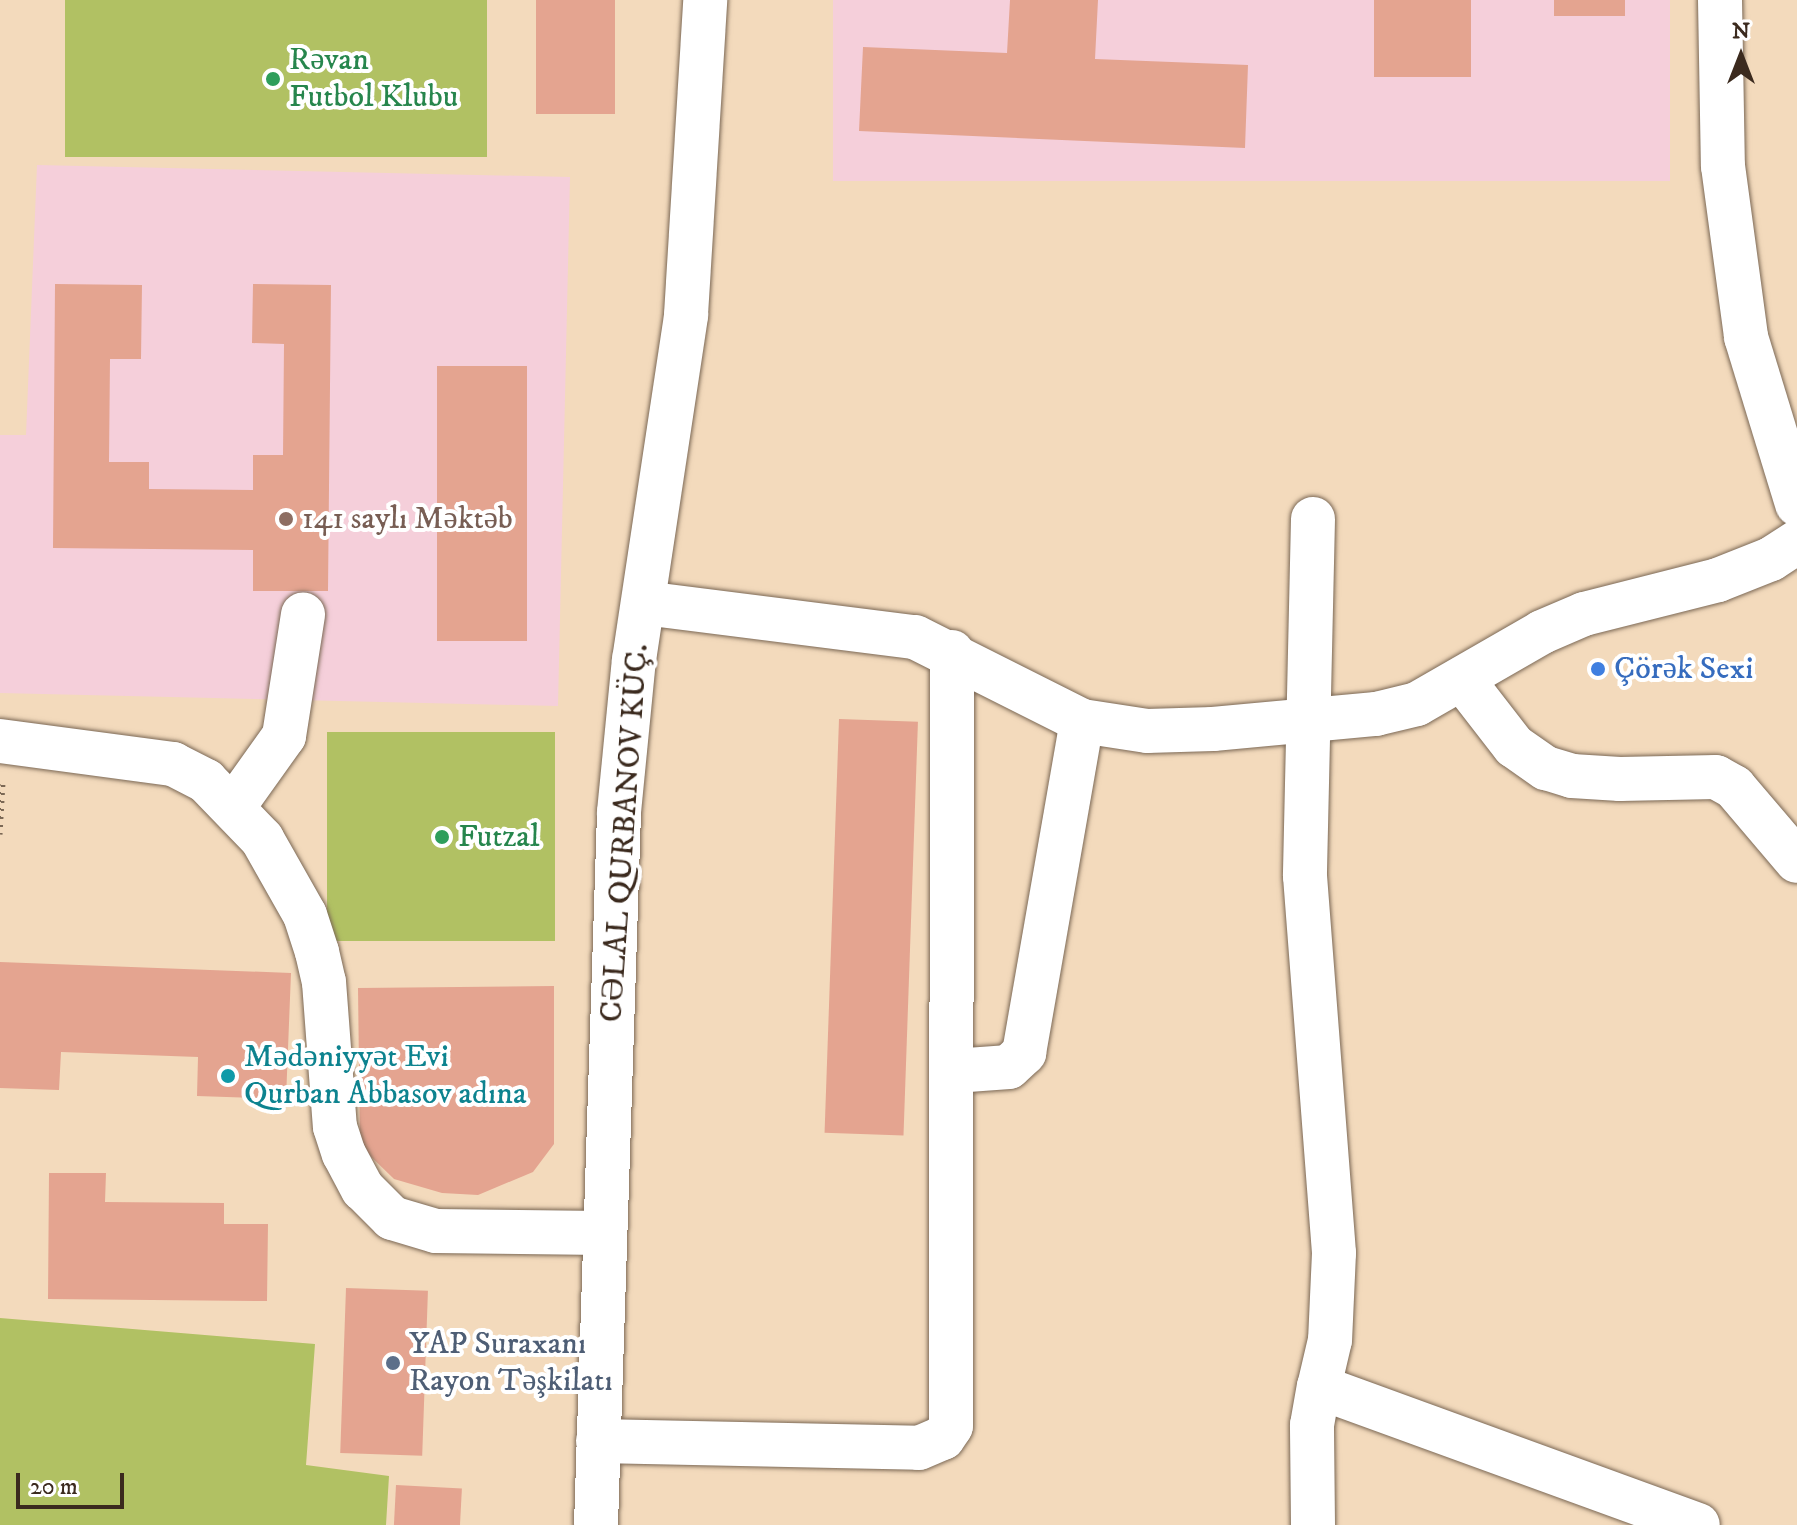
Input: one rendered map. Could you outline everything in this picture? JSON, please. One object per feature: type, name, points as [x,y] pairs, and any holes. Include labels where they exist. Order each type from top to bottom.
[{"type":"street","name":"CƏLAL QURBANOV KÜÇ.","points":[[596,1525],[602,1233],[619,812],[644,603],[686,315],[705,0]]},
{"type":"street","points":[[1720,0],[1723,166],[1746,337],[1797,504]]},
{"type":"street","points":[[1313,519],[1305,876],[1334,1253],[1330,1340],[1312,1425],[1313,1525]]},
{"type":"street","points":[[644,603],[915,637],[952,652],[1082,721],[1147,731],[1309,719],[1417,704],[1584,614],[1718,580],[1771,559],[1797,542]]},
{"type":"street","points":[[234,806],[284,736],[303,614]]},
{"type":"street","points":[[598,1441],[919,1448],[943,1438],[951,1426],[954,1071],[952,652]]},
{"type":"street","points":[[1462,679],[1514,746],[1546,768],[1608,779],[1716,777],[1734,787],[1797,861]]},
{"type":"street","points":[[954,1071],[1009,1067],[1024,1053],[1082,721]]},
{"type":"street","points":[[2,741],[173,764],[206,781],[234,806],[262,839],[305,915],[324,982],[335,1127],[363,1189],[392,1218],[436,1231],[602,1233]]},
{"type":"street","points":[[1319,1387],[1698,1525]]},
{"type":"path","points":[[0,834],[2,741]]},
{"type":"shaded area","points":[[833,0],[1670,0],[1670,181],[833,181]]},
{"type":"shaded area","points":[[37,165],[570,177],[558,706],[0,693],[0,435],[26,435]]},
{"type":"green space","name":"Rəvan Futbol Klubu","points":[[65,0],[487,0],[487,157],[65,157]]},
{"type":"green space","name":"Futzal","points":[[327,732],[555,732],[555,941],[327,941]]},
{"type":"green space","points":[[0,1318],[315,1344],[306,1465],[389,1476],[386,1525],[0,1525]]},
{"type":"building","points":[[536,0],[615,0],[615,114],[536,114]]},
{"type":"building","points":[[1010,0],[1098,0],[1095,59],[1248,65],[1245,148],[859,131],[863,47],[1007,53]]},
{"type":"building","points":[[1374,0],[1471,0],[1471,77],[1374,77]]},
{"type":"building","points":[[1554,0],[1625,0],[1625,16],[1554,16]]},
{"type":"building","points":[[55,284],[142,285],[141,359],[110,359],[109,462],[149,462],[149,489],[253,490],[253,455],[283,455],[284,344],[252,343],[253,284],[331,285],[328,591],[253,591],[253,550],[53,548]]},
{"type":"building","points":[[437,366],[527,366],[527,641],[437,641]]},
{"type":"building","points":[[839,719],[918,722],[904,1136],[825,1133]]},
{"type":"building","points":[[0,962],[291,973],[286,1099],[197,1096],[198,1057],[61,1052],[59,1090],[0,1088]]},
{"type":"building","points":[[554,986],[554,1144],[533,1172],[478,1195],[442,1193],[394,1179],[360,1146],[358,988]]},
{"type":"building","points":[[49,1173],[106,1173],[105,1202],[224,1203],[224,1224],[268,1224],[267,1301],[48,1299]]},
{"type":"building","points":[[346,1288],[428,1291],[422,1456],[340,1453]]},
{"type":"building","points":[[396,1485],[462,1488],[460,1525],[394,1525]]},
{"type":"place","name":"Rəvan Futbol Klubu","points":[[273,79]]},
{"type":"place","name":"141 saylı Məktəb","points":[[286,519]]},
{"type":"place","name":"Çörək Sexi","points":[[1598,669]]},
{"type":"place","name":"Futzal","points":[[442,837]]},
{"type":"place","name":"Mədəniyyət Evi Qurban Abbasov adına","points":[[228,1076]]},
{"type":"place","name":"YAP Suraxanı Rayon Təşkilatı","points":[[393,1363]]}]
